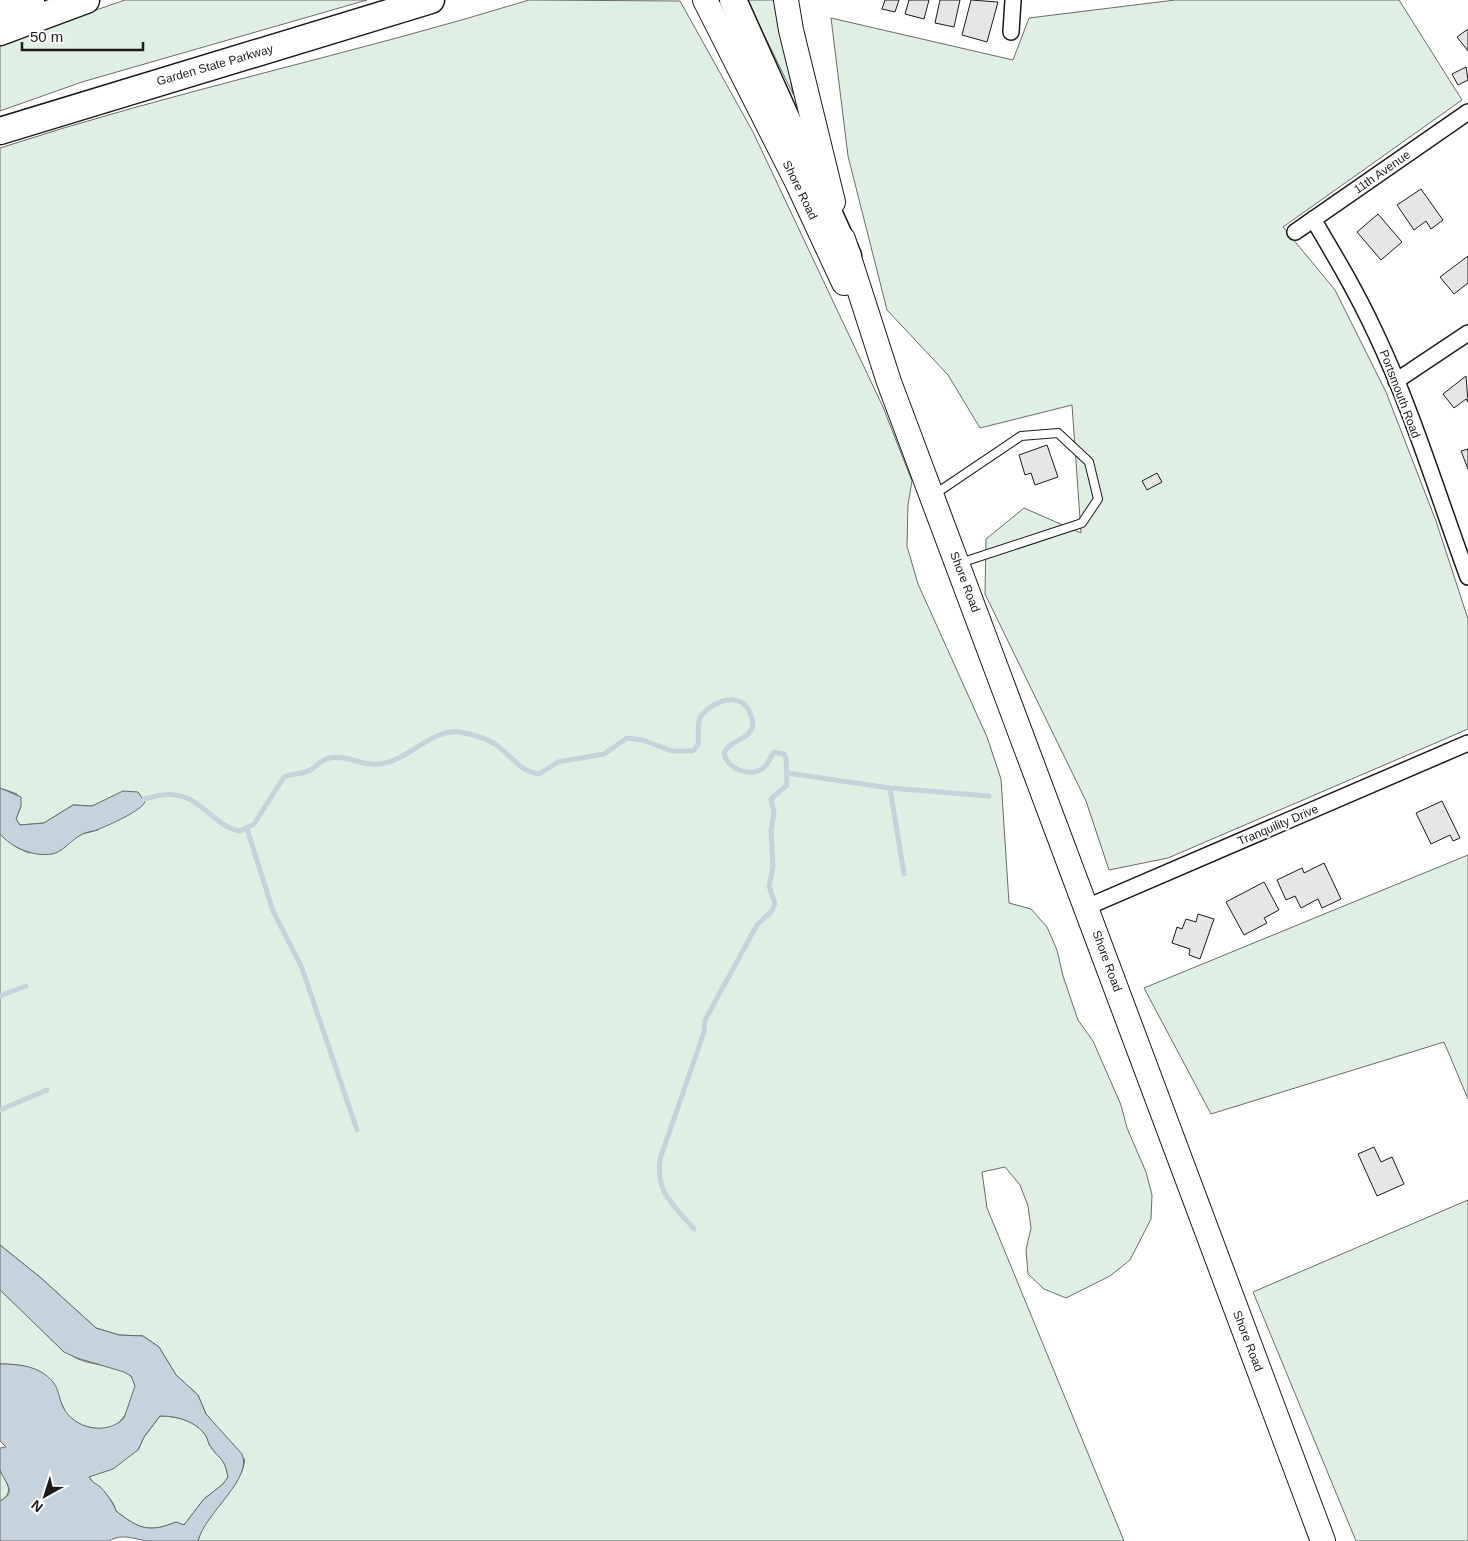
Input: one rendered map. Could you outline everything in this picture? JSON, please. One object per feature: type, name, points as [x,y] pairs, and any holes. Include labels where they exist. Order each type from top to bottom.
[{"type":"highway","points":[[0,13],[31,0]]},
{"type":"highway","points":[[0,32],[86,0]]},
{"type":"highway","name":"Garden State Parkway","points":[[0,131],[432,0]]},
{"type":"highway","name":"Shore Road","points":[[705,0],[797,182],[889,382]]},
{"type":"highway","points":[[733,0],[848,256]]},
{"type":"highway","name":"Shore Road","points":[[786,0],[791,30],[827,182],[848,256],[889,382],[1323,1541]]},
{"type":"street","points":[[1011,32],[1013,0]]},
{"type":"street","name":"11th Avenue","points":[[1295,232],[1468,112]]},
{"type":"street","name":"Portsmouth Road","points":[[1313,220],[1350,283],[1376,333],[1396,381],[1468,576]]},
{"type":"street","points":[[1396,381],[1468,332]]},
{"type":"street","name":"Tranquility Drive","points":[[1087,907],[1468,743]]},
{"type":"lane","points":[[932,496],[1021,436],[1058,434],[1089,462],[1098,499],[1082,523],[958,564]]},
{"type":"green space","points":[[125,0],[367,0],[82,82],[0,111],[0,43]]},
{"type":"green space","points":[[529,0],[680,1],[753,132],[883,407],[912,481],[908,505],[907,546],[918,584],[987,737],[1001,779],[1009,903],[1031,909],[1047,927],[1057,950],[1063,976],[1078,1020],[1093,1041],[1121,1105],[1127,1128],[1146,1172],[1152,1195],[1151,1219],[1130,1260],[1110,1276],[1066,1298],[1044,1289],[1028,1274],[1026,1250],[1031,1228],[1028,1206],[1020,1185],[1005,1167],[982,1172],[987,1208],[1124,1541],[198,1541],[208,1519],[230,1492],[242,1472],[245,1460],[206,1414],[198,1395],[176,1375],[159,1347],[143,1336],[119,1335],[96,1328],[41,1278],[0,1245],[0,833],[16,847],[29,853],[72,840],[82,834],[98,830],[99,803],[92,806],[73,805],[44,823],[20,825],[16,819],[21,806],[17,794],[0,788],[0,148],[131,108],[397,38]]},
{"type":"green space","points":[[747,0],[776,0],[793,94]]},
{"type":"green space","points":[[1175,0],[1399,0],[1462,100],[1283,227],[1335,290],[1386,392],[1436,521],[1468,619],[1468,729],[1168,858],[1109,870],[1086,801],[985,594],[986,539],[1024,508],[1081,533],[1072,405],[980,428],[948,375],[887,310],[848,156],[831,18],[1013,60],[1029,18]]},
{"type":"green space","points":[[1468,855],[1468,1099],[1444,1042],[1211,1114],[1144,988]]},
{"type":"green space","points":[[1468,1200],[1468,1541],[1356,1541],[1253,1292]]},
{"type":"green space","points":[[0,1290],[56,1344],[69,1354],[81,1360],[120,1370],[132,1377],[135,1393],[125,1415],[115,1426],[107,1429],[97,1428],[84,1426],[72,1420],[65,1411],[50,1380],[40,1372],[24,1366],[0,1364]]},
{"type":"green space","points":[[160,1416],[186,1420],[202,1431],[207,1437],[210,1446],[223,1462],[228,1477],[223,1484],[204,1499],[184,1525],[176,1522],[151,1528],[131,1522],[116,1511],[108,1497],[89,1477],[138,1450],[144,1437]]},
{"type":"green space","points":[[0,1471],[7,1483],[8,1491],[5,1498],[0,1501]]},
{"type":"shaded area","points":[[0,788],[21,797],[21,806],[16,819],[20,825],[44,823],[73,805],[92,806],[123,791],[138,792],[145,802],[138,809],[117,821],[77,837],[56,853],[45,855],[31,853],[17,847],[0,834]]},
{"type":"shaded area","points":[[0,1245],[41,1278],[96,1328],[119,1335],[143,1336],[159,1347],[176,1375],[198,1395],[206,1414],[242,1454],[244,1464],[235,1485],[209,1519],[198,1541],[147,1541],[119,1537],[109,1541],[0,1541],[0,1501],[6,1497],[9,1490],[0,1469],[0,1448],[6,1447],[0,1441],[0,1364],[22,1365],[42,1372],[55,1385],[68,1415],[75,1421],[91,1428],[109,1427],[117,1424],[124,1418],[135,1386],[131,1376],[124,1372],[77,1358],[64,1352],[0,1290]],"holes":[[[160,1416],[186,1420],[202,1431],[207,1437],[210,1446],[223,1462],[228,1477],[223,1484],[204,1499],[184,1525],[176,1522],[158,1527],[144,1527],[131,1522],[116,1511],[104,1490],[89,1477],[113,1469],[138,1450],[144,1437]]]},
{"type":"building","points":[[885,0],[899,0],[895,12],[882,9]]},
{"type":"building","points":[[909,0],[929,0],[924,19],[905,14]]},
{"type":"building","points":[[940,0],[960,0],[954,27],[935,23]]},
{"type":"building","points":[[971,0],[998,2],[987,42],[962,35]]},
{"type":"building","points":[[1468,29],[1468,51],[1457,37]]},
{"type":"building","points":[[1466,67],[1468,80],[1458,85],[1452,74]]},
{"type":"building","points":[[1421,189],[1443,220],[1431,229],[1426,221],[1414,230],[1397,205]]},
{"type":"building","points":[[1378,214],[1402,242],[1381,260],[1357,232]]},
{"type":"building","points":[[1468,256],[1468,283],[1454,294],[1440,277]]},
{"type":"building","points":[[1466,376],[1468,402],[1466,399],[1454,408],[1443,394]]},
{"type":"building","points":[[1047,445],[1058,477],[1035,485],[1031,473],[1025,475],[1019,455]]},
{"type":"building","points":[[1468,449],[1468,469],[1461,451]]},
{"type":"building","points":[[1157,473],[1162,482],[1147,490],[1142,481]]},
{"type":"building","points":[[1442,801],[1460,838],[1453,841],[1450,835],[1431,844],[1416,813]]},
{"type":"building","points":[[1324,863],[1341,899],[1322,908],[1318,899],[1301,908],[1295,896],[1286,900],[1277,880],[1302,868],[1304,873]]},
{"type":"building","points":[[1264,882],[1279,910],[1264,918],[1267,923],[1244,935],[1226,902]]},
{"type":"building","points":[[1198,914],[1214,919],[1200,959],[1189,955],[1190,949],[1172,943],[1177,927],[1182,929],[1186,919],[1196,922]]},
{"type":"building","points":[[1374,1147],[1381,1162],[1392,1157],[1404,1184],[1377,1196],[1358,1154]]},
{"type":"waterway","points":[[144,799],[167,794],[184,797],[193,801],[223,824],[240,831],[254,824],[284,777],[306,772],[329,758],[337,757],[365,763],[381,764],[398,759],[441,734],[459,732],[478,736],[495,744],[526,770],[539,774],[558,762],[604,754],[627,738],[642,740],[672,751],[693,751],[698,745],[699,721],[703,713],[716,704],[727,700],[743,703],[751,716],[752,728],[750,732],[727,748],[724,753],[726,759],[734,767],[746,772],[752,772],[758,771],[765,766],[774,752],[784,754],[786,758],[787,785],[771,799],[774,813],[771,831],[773,867],[769,886],[775,904],[771,912],[757,925],[705,1020],[704,1032],[660,1159],[659,1171],[663,1190],[673,1205],[694,1229]]},
{"type":"waterway","points":[[787,773],[890,788],[989,796]]},
{"type":"waterway","points":[[890,788],[904,874]]},
{"type":"waterway","points":[[247,829],[273,911],[302,968],[357,1130]]},
{"type":"waterway","points":[[0,996],[26,986]]},
{"type":"waterway","points":[[0,1110],[47,1090]]}]
